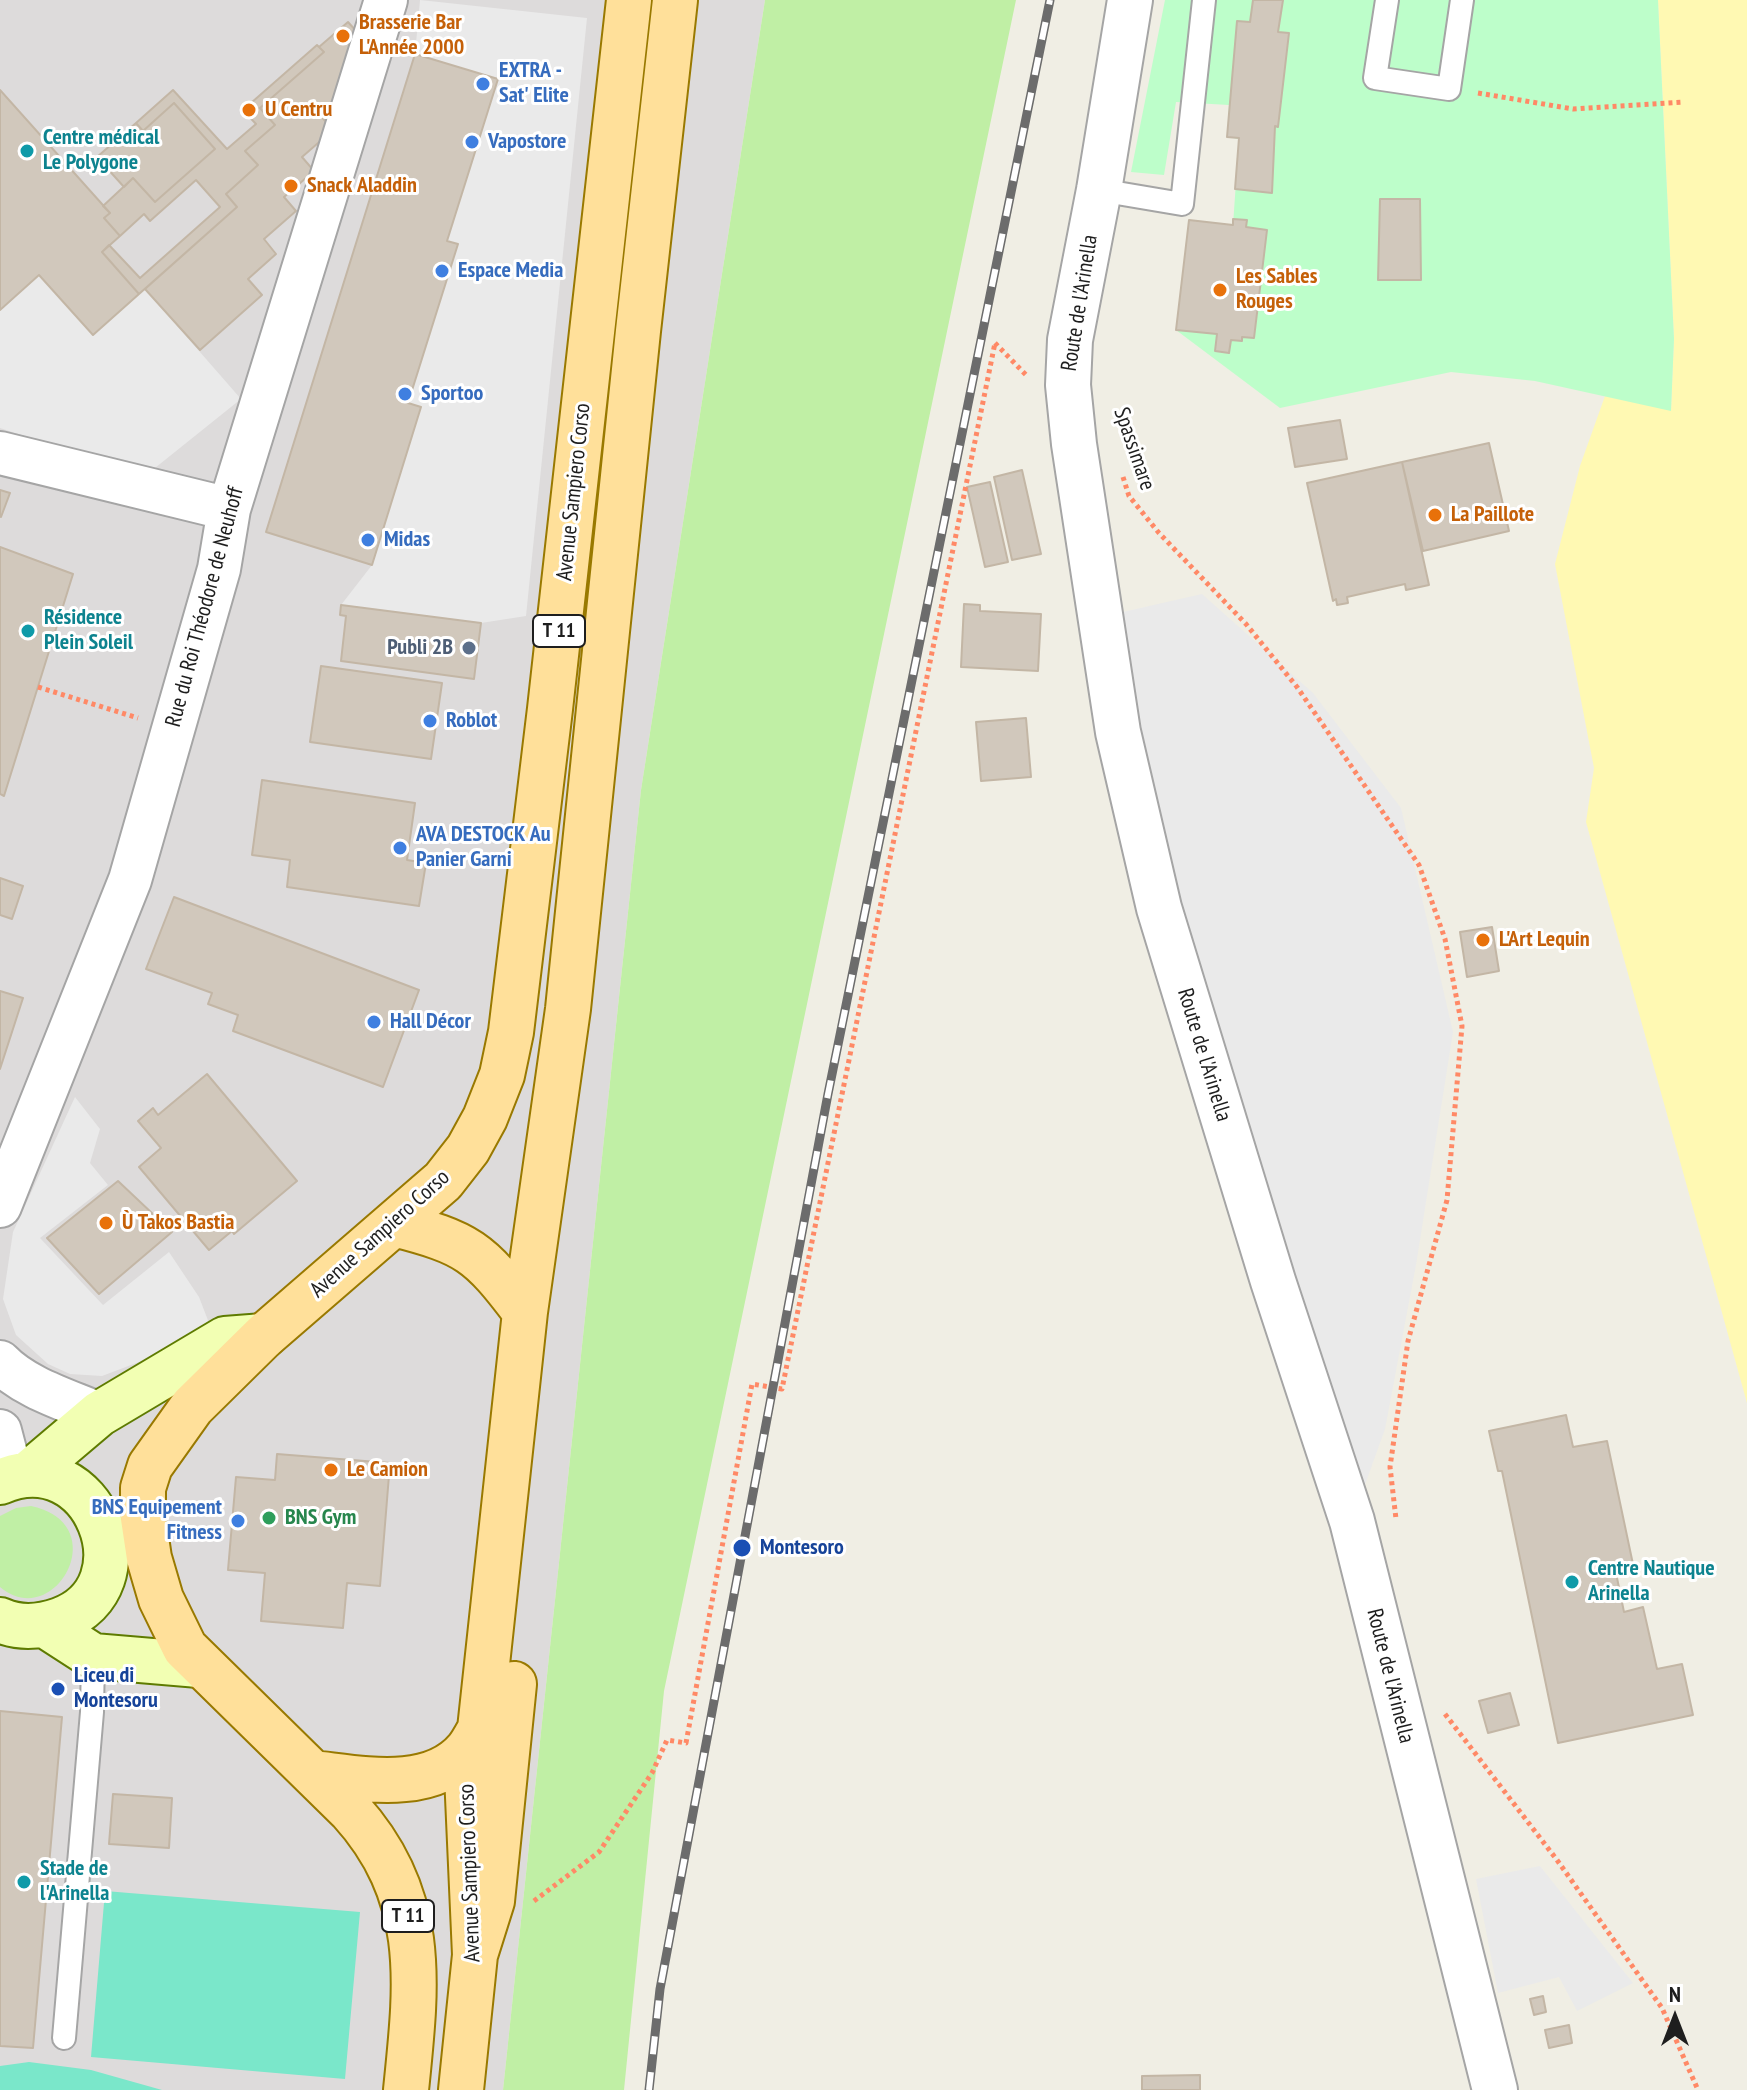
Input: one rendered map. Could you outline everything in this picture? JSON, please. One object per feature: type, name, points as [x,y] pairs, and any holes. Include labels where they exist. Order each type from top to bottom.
[{"type":"main road","name":"Avenue Sampiero Corso","points":[[406,2090],[413,2017],[413,1968],[407,1909],[391,1869],[362,1823],[185,1648],[161,1599],[145,1532],[143,1488],[150,1466],[192,1407],[264,1336],[443,1181],[468,1149],[485,1118],[502,1075],[511,1032],[550,709],[629,0]]},
{"type":"main road","name":"T 11","points":[[525,1312],[568,1009],[675,0]]},
{"type":"main road","points":[[475,1955],[492,1901],[576,1058],[568,1009]]},
{"type":"main road","points":[[312,1773],[376,1780],[421,1777],[444,1767],[466,1752],[480,1729],[525,1312],[489,1265],[473,1253],[439,1236],[394,1224]]},
{"type":"main road","points":[[13,1478],[99,1414],[225,1339],[264,1336]]},
{"type":"main road","points":[[0,1620],[19,1626],[45,1625],[65,1618],[82,1607],[95,1591],[104,1572],[107,1552],[104,1531],[96,1512],[84,1496],[48,1476],[13,1478]]},
{"type":"main road","points":[[45,1625],[93,1656],[199,1665]]},
{"type":"main road","name":"Avenue Sampiero Corso","points":[[461,2090],[475,1955],[466,1752]]},
{"type":"street","name":"Rue du Roi Théodore de Neuhoff","points":[[0,1206],[130,880],[219,569],[229,509],[386,0]]},
{"type":"street","name":"Route de l'Arinella","points":[[1130,0],[1099,190],[1070,340],[1068,385],[1076,459],[1118,732],[1159,908],[1269,1268],[1352,1521],[1495,2090]]},
{"type":"street","points":[[0,453],[229,509]]},
{"type":"street","points":[[0,1362],[7,1370],[45,1391],[99,1414]]},
{"type":"street","points":[[0,1431],[13,1478]]},
{"type":"lane","points":[[1099,190],[1182,204],[1204,0]]},
{"type":"lane","points":[[1387,0],[1375,78],[1449,89],[1462,0]]},
{"type":"lane","points":[[64,2038],[92,1712],[93,1656]]},
{"type":"path","points":[[1449,89],[1573,109],[1683,102]]},
{"type":"path","points":[[528,1906],[599,1852],[652,1773],[667,1740],[686,1743],[752,1384],[782,1389],[995,343],[1035,386]]},
{"type":"path","name":"Spassimare","points":[[1120,467],[1129,496],[1159,533],[1246,624],[1297,687],[1419,865],[1445,939],[1462,1026],[1447,1200],[1408,1341],[1390,1467],[1397,1526]]},
{"type":"path","points":[[38,687],[173,729]]},
{"type":"path","points":[[1442,1711],[1557,1860],[1662,2008],[1698,2090]]},
{"type":"shaded area","points":[[0,0],[765,0],[641,790],[503,2090],[0,2090]]},
{"type":"shaded area","points":[[420,0],[587,18],[526,616],[481,623],[341,605],[372,565],[421,407],[408,403],[457,244],[447,241],[498,79],[415,54]]},
{"type":"shaded area","points":[[39,275],[93,334],[145,289],[241,399],[145,476],[0,428],[0,310]]},
{"type":"shaded area","points":[[1202,594],[1313,693],[1401,808],[1453,1032],[1416,1265],[1385,1429],[1352,1521],[1101,617]]},
{"type":"shaded area","points":[[75,1097],[100,1129],[90,1163],[108,1185],[40,1238],[103,1305],[169,1252],[199,1297],[209,1323],[139,1362],[102,1376],[70,1374],[48,1364],[16,1335],[3,1299],[13,1232]]},
{"type":"shaded area","points":[[1540,1866],[1633,1983],[1577,2011],[1559,1977],[1498,1993],[1476,1879]]},
{"type":"green space","points":[[765,0],[1016,0],[664,1691],[624,2090],[503,2090],[641,790]]},
{"type":"green space","points":[[1165,0],[1658,0],[1674,339],[1671,411],[1535,381],[1451,372],[1280,408],[1176,330],[1189,220],[1233,225],[1239,139],[1227,137],[1229,105],[1176,102],[1164,175],[1131,172]]},
{"type":"green space","points":[[31,1506],[56,1517],[70,1533],[73,1552],[68,1570],[56,1586],[40,1596],[20,1597],[0,1587],[0,1516],[16,1508]]},
{"type":"green space","points":[[105,1891],[360,1912],[345,2079],[91,2057]]},
{"type":"green space","points":[[29,2062],[91,2070],[162,2090],[0,2090],[0,2066]]},
{"type":"sand","points":[[1658,0],[1747,0],[1747,1403],[1586,822],[1594,768],[1555,564],[1580,466],[1605,396],[1671,410],[1674,339]]},
{"type":"building","points":[[1253,0],[1283,0],[1278,32],[1289,33],[1278,127],[1275,126],[1272,193],[1235,189],[1239,138],[1227,137],[1237,21],[1250,22]]},
{"type":"building","points":[[348,22],[366,42],[348,91],[320,115],[333,130],[302,157],[314,171],[284,197],[296,211],[264,239],[276,254],[248,279],[262,295],[200,350],[145,289],[237,207],[226,194],[258,165],[245,151],[275,125],[260,108],[324,52],[319,47]]},
{"type":"building","points":[[317,45],[324,52],[260,108],[275,125],[245,151],[258,165],[226,194],[237,207],[139,294],[102,252],[109,245],[140,278],[220,207],[196,180],[150,221],[144,214],[120,236],[104,218],[110,213],[103,206],[133,178],[155,202],[215,149],[174,103],[143,131],[136,123],[173,90],[227,149],[256,124],[243,110]]},
{"type":"building","points":[[415,54],[498,79],[447,241],[458,244],[408,403],[421,407],[372,565],[266,532]]},
{"type":"building","name":"Centre médical Le Polygone","points":[[0,90],[110,213],[104,218],[120,236],[102,252],[139,294],[93,335],[39,275],[0,310]]},
{"type":"building","points":[[174,103],[215,149],[155,202],[133,178],[124,187],[97,157],[136,123],[143,131]]},
{"type":"building","points":[[1380,199],[1420,199],[1421,280],[1378,280]]},
{"type":"building","name":"Les Sables Rouges","points":[[1233,219],[1247,220],[1246,227],[1267,230],[1254,338],[1231,340],[1229,353],[1215,351],[1217,334],[1176,330],[1189,220],[1233,225]]},
{"type":"building","points":[[1340,420],[1347,459],[1295,467],[1288,428]]},
{"type":"building","points":[[1489,443],[1509,531],[1423,551],[1402,462]]},
{"type":"building","points":[[1402,462],[1429,585],[1406,590],[1405,584],[1347,597],[1348,603],[1337,605],[1336,599],[1333,601],[1307,483]]},
{"type":"building","points":[[1022,470],[1041,554],[1012,560],[994,477]]},
{"type":"building","points":[[990,482],[1008,562],[985,567],[967,487]]},
{"type":"building","points":[[0,490],[10,493],[1,517],[0,516]]},
{"type":"building","name":"Résidence Plein Soleil","points":[[0,547],[73,574],[4,796],[0,794]]},
{"type":"building","points":[[964,604],[980,605],[980,611],[1041,614],[1038,671],[961,667]]},
{"type":"building","points":[[341,605],[481,623],[474,679],[341,661],[346,616],[340,615]]},
{"type":"building","points":[[321,666],[442,683],[431,759],[310,742]]},
{"type":"building","points":[[1026,718],[1031,777],[981,781],[976,722]]},
{"type":"building","points":[[262,780],[415,803],[407,860],[426,863],[419,906],[287,887],[290,860],[252,855]]},
{"type":"building","points":[[0,878],[23,886],[12,919],[0,915]]},
{"type":"building","points":[[174,897],[419,990],[383,1087],[233,1031],[238,1015],[208,1004],[212,993],[146,969]]},
{"type":"building","points":[[1492,927],[1499,971],[1467,977],[1460,932]]},
{"type":"building","points":[[0,991],[23,998],[0,1069]]},
{"type":"building","points":[[207,1074],[297,1181],[234,1234],[232,1231],[209,1250],[139,1167],[161,1148],[138,1121],[153,1108],[158,1115]]},
{"type":"building","points":[[118,1181],[172,1232],[99,1294],[47,1238]]},
{"type":"building","name":"Centre Nautique Arinella","points":[[1566,1415],[1573,1447],[1607,1441],[1634,1569],[1616,1573],[1624,1612],[1643,1607],[1657,1669],[1682,1664],[1693,1715],[1558,1743],[1502,1471],[1498,1471],[1489,1431]]},
{"type":"building","points":[[277,1454],[390,1463],[380,1586],[347,1583],[343,1628],[261,1621],[265,1573],[228,1570],[236,1477],[275,1480]]},
{"type":"building","points":[[1510,1693],[1519,1725],[1488,1733],[1479,1701]]},
{"type":"building","name":"Stade de l'Arinella","points":[[0,1711],[62,1717],[33,2048],[0,2046]]},
{"type":"building","points":[[113,1794],[172,1798],[169,1848],[109,1844]]},
{"type":"building","points":[[1543,1996],[1546,2012],[1534,2015],[1530,1999]]},
{"type":"building","points":[[1569,2025],[1572,2043],[1549,2048],[1545,2030]]},
{"type":"building","points":[[1200,2075],[1200,2090],[1142,2090],[1142,2076]]},
{"type":"railway","points":[[649,2090],[660,1989],[828,1094],[1050,0]]},
{"type":"place","name":"Brasserie Bar L'Année 2000","points":[[343,36]]},
{"type":"place","name":"EXTRA - Sat' Elite","points":[[483,84]]},
{"type":"place","name":"U Centru","points":[[249,110]]},
{"type":"place","name":"Vapostore","points":[[472,142]]},
{"type":"place","name":"Centre médical Le Polygone","points":[[27,151]]},
{"type":"place","name":"Snack Aladdin","points":[[291,186]]},
{"type":"place","name":"Espace Media","points":[[442,271]]},
{"type":"place","name":"Les Sables Rouges","points":[[1220,290]]},
{"type":"place","name":"Sportoo","points":[[405,394]]},
{"type":"place","name":"La Paillote","points":[[1435,515]]},
{"type":"place","name":"Midas","points":[[368,540]]},
{"type":"place","name":"Résidence Plein Soleil","points":[[28,631]]},
{"type":"place","name":"Publi 2B","points":[[469,648]]},
{"type":"place","name":"Roblot","points":[[430,721]]},
{"type":"place","name":"AVA DESTOCK Au Panier Garni","points":[[400,848]]},
{"type":"place","name":"L'Art Lequin","points":[[1483,940]]},
{"type":"place","name":"Hall Décor","points":[[374,1022]]},
{"type":"place","name":"Ù Takos Bastia","points":[[106,1223]]},
{"type":"place","name":"Le Camion","points":[[331,1470]]},
{"type":"place","name":"BNS Gym","points":[[269,1518]]},
{"type":"place","name":"BNS Equipement Fitness","points":[[238,1521]]},
{"type":"place","name":"Montesoro","points":[[742,1548]]},
{"type":"place","name":"Centre Nautique Arinella","points":[[1572,1582]]},
{"type":"place","name":"Liceu di Montesoru","points":[[58,1689]]},
{"type":"place","name":"Stade de l'Arinella","points":[[24,1882]]}]
